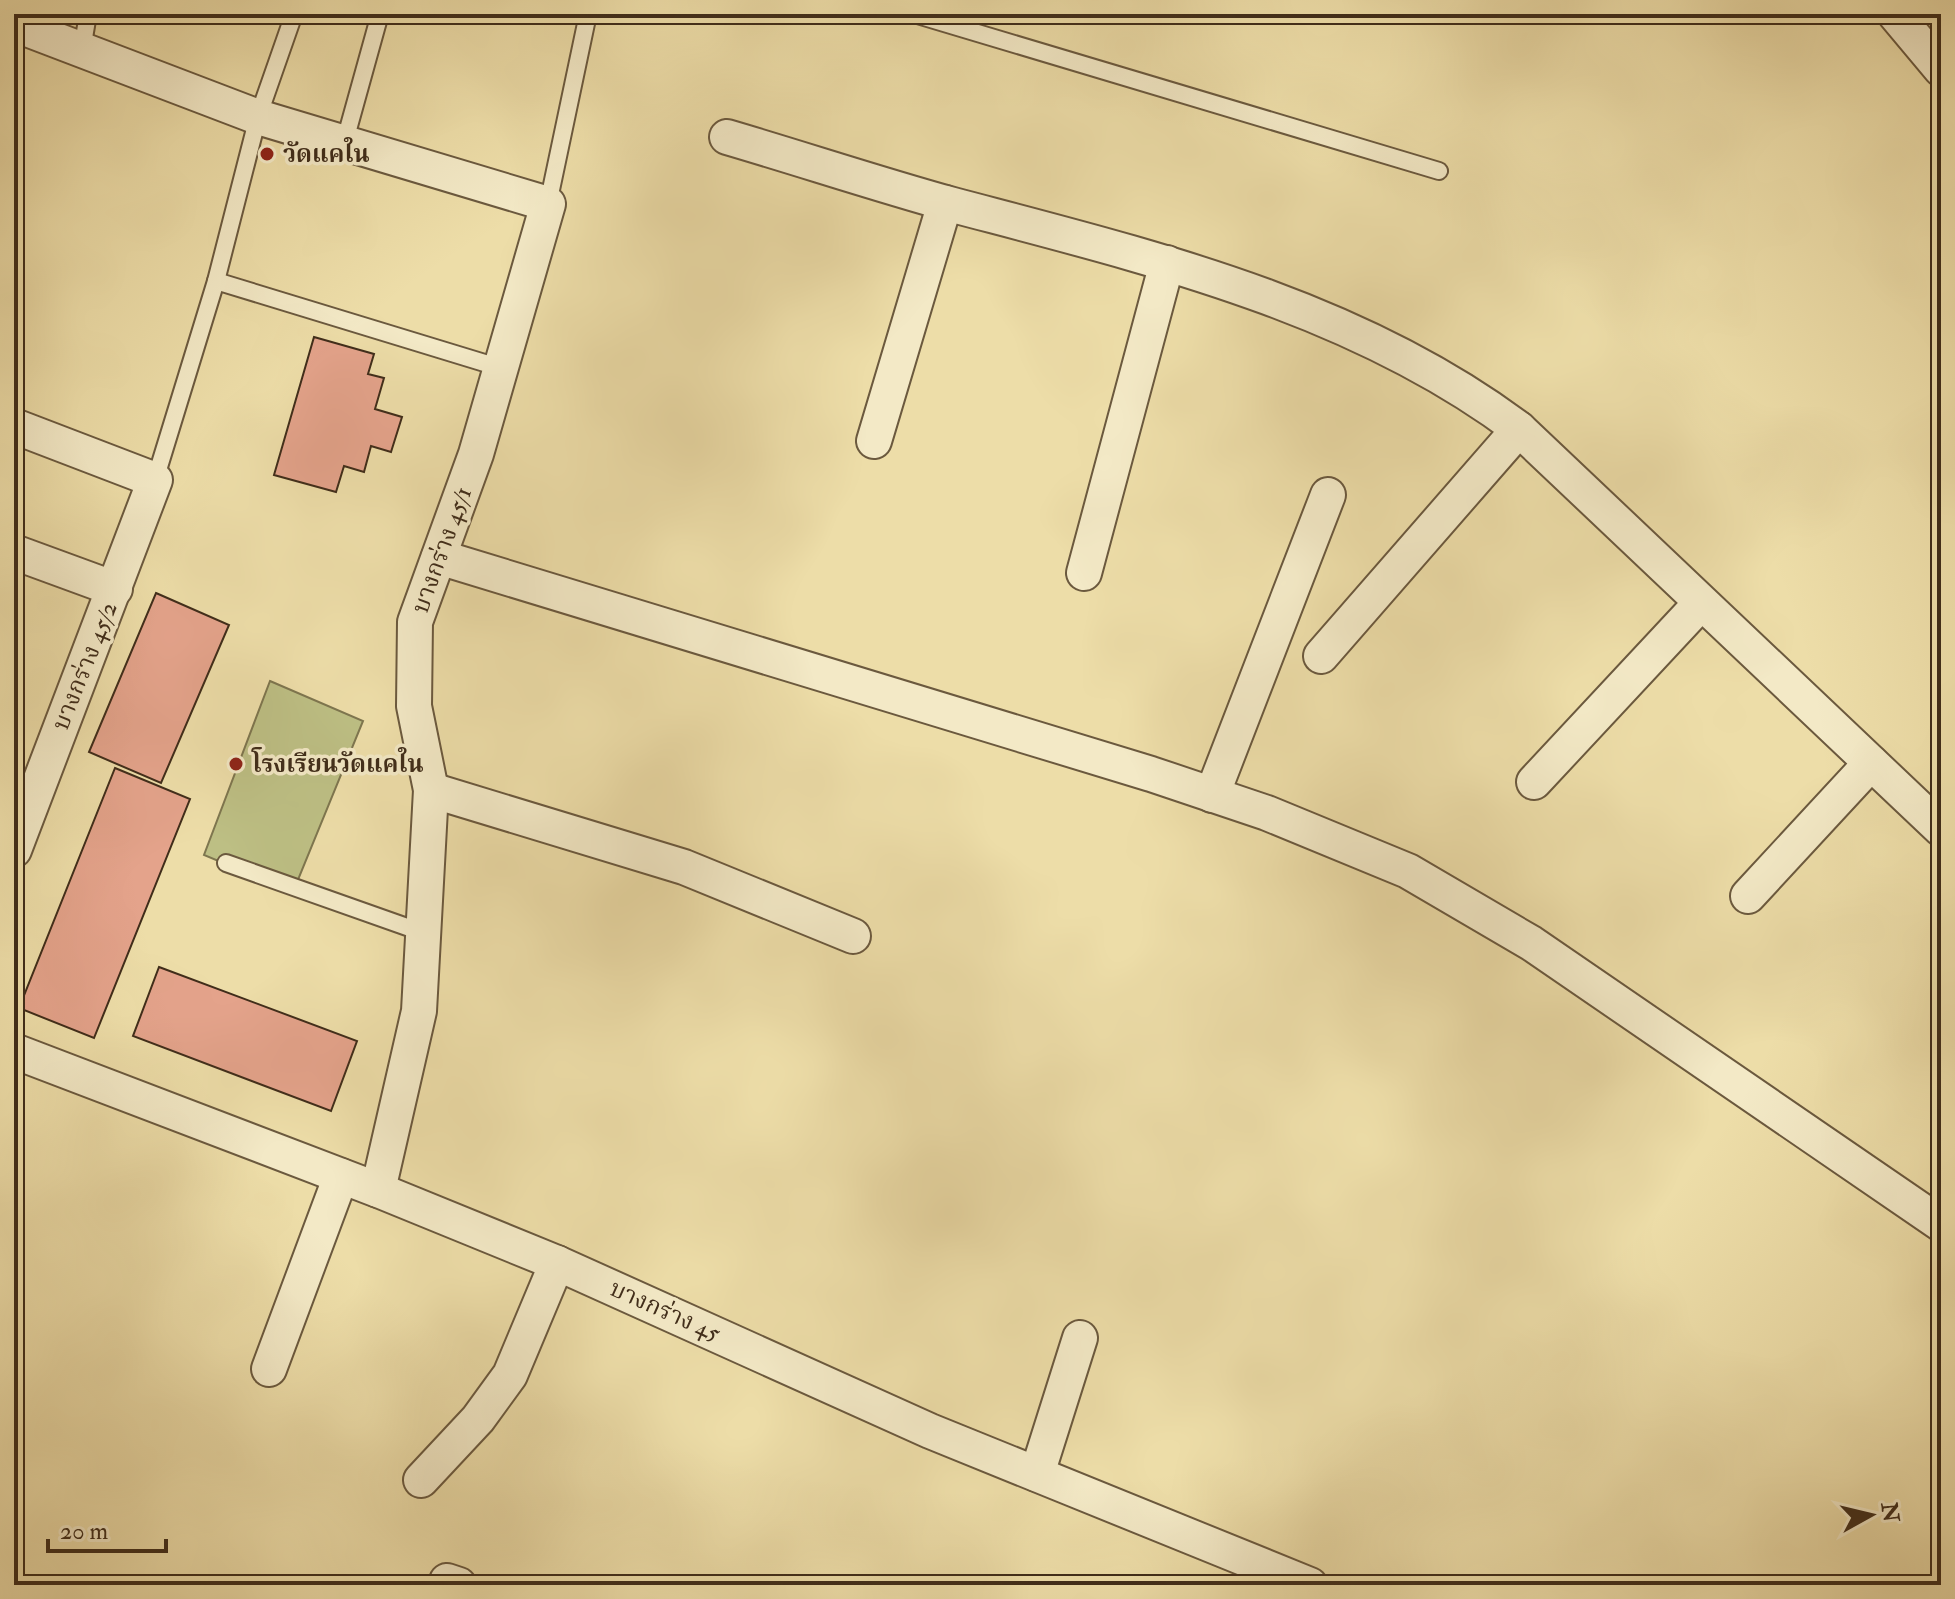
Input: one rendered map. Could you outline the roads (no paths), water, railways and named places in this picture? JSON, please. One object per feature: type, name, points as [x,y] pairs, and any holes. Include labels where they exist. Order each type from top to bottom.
[{"type":"street","points":[[1895,14],[1941,69]]},
{"type":"street","points":[[14,24],[258,117],[548,204]]},
{"type":"street","points":[[727,137],[945,203],[1167,263],[1310,314],[1405,357],[1474,395],[1519,429],[1700,604],[1941,829]]},
{"type":"street","points":[[874,441],[945,203]]},
{"type":"street","name":"บางกร่าง 45/1","points":[[378,1190],[419,1011],[431,790],[414,706],[415,622],[476,454],[548,204]]},
{"type":"street","points":[[1084,573],[1167,263]]},
{"type":"street","points":[[14,426],[155,480]]},
{"type":"street","points":[[1321,656],[1519,429]]},
{"type":"street","name":"บางกร่าง 45/2","points":[[14,850],[24,795],[115,589],[155,480]]},
{"type":"street","points":[[1212,795],[1328,495]]},
{"type":"street","points":[[14,552],[115,589]]},
{"type":"street","points":[[439,557],[1212,795],[1267,813],[1408,871],[1531,943],[1941,1224]]},
{"type":"street","points":[[1534,782],[1700,604]]},
{"type":"street","points":[[1748,896],[1871,763]]},
{"type":"street","points":[[431,790],[684,867],[853,936]]},
{"type":"street","name":"บางกร่าง 45","points":[[14,1051],[378,1190],[557,1263],[930,1431],[1310,1585]]},
{"type":"street","points":[[269,1369],[341,1176]]},
{"type":"street","points":[[421,1480],[478,1419],[510,1375],[557,1263]]},
{"type":"street","points":[[1037,1474],[1080,1338]]},
{"type":"lane","points":[[82,50],[88,14]]},
{"type":"lane","points":[[155,480],[216,281],[258,117],[294,14]]},
{"type":"lane","points":[[344,144],[380,14]]},
{"type":"lane","name":"บางกร่าง 45/1","points":[[548,204],[588,14]]},
{"type":"lane","points":[[914,14],[1439,171]]},
{"type":"lane","points":[[216,281],[501,368]]},
{"type":"lane","points":[[226,863],[424,933]]},
{"type":"place","name":"วัดแคใน","points":[[267,154]]},
{"type":"place","name":"โรงเรียนวัดแคใน","points":[[236,764]]}]
